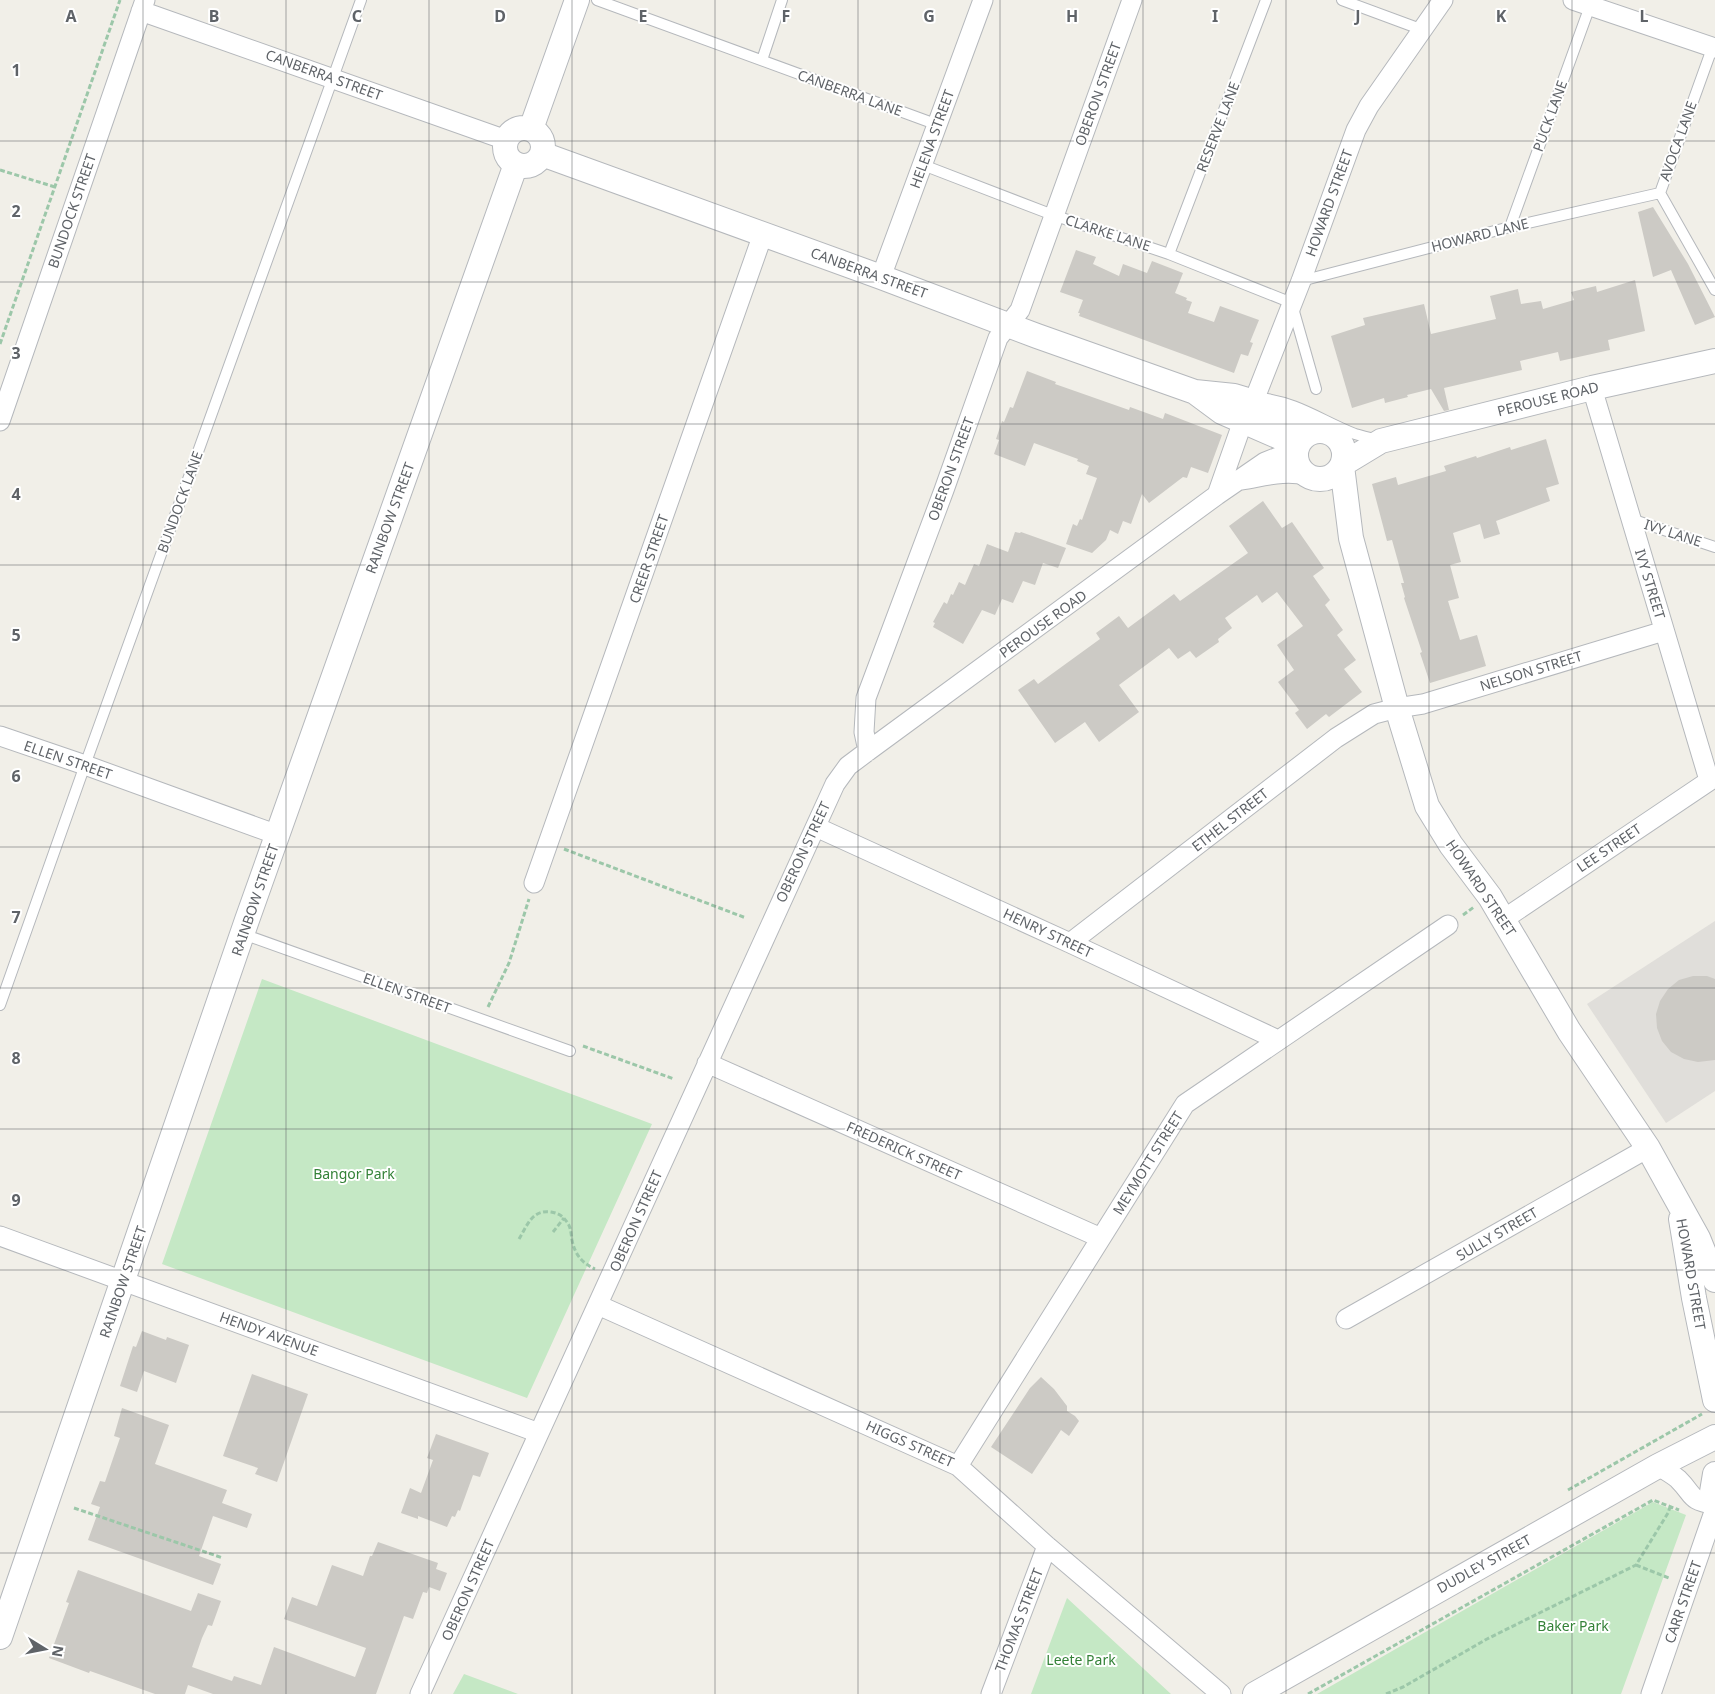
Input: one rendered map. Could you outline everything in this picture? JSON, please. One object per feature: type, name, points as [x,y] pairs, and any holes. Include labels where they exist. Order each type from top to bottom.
[{"type":"street","points":[[531,129],[577,0]]},
{"type":"street","name":"HELENA STREET","points":[[881,277],[983,0]]},
{"type":"street","name":"OBERON STREET","points":[[420,1694],[835,784],[848,766],[868,751],[864,732],[866,698],[944,490],[998,338],[1020,310],[1132,0]]},
{"type":"street","name":"HOWARD STREET","points":[[1246,404],[1301,281],[1356,130],[1369,106],[1443,0]]},
{"type":"street","points":[[1581,3],[1714,45]]},
{"type":"street","name":"CANBERRA STREET","points":[[143,5],[333,78],[506,140]]},
{"type":"street","name":"BUNDOCK STREET","points":[[0,421],[143,5]]},
{"type":"street","points":[[518,129],[531,129],[542,140],[542,154],[539,160],[528,166],[516,164],[511,161],[506,152],[506,140],[512,132],[518,129]]},
{"type":"street","name":"CANBERRA STREET","points":[[542,154],[1195,392],[1246,404],[1327,434]]},
{"type":"street","name":"RAINBOW STREET","points":[[0,1637],[243,934],[516,164]]},
{"type":"street","name":"CREER STREET","points":[[534,884],[763,234]]},
{"type":"street","name":"PEROUSE ROAD","points":[[1342,465],[1381,441],[1592,388],[1715,361]]},
{"type":"street","name":"IVY STREET","points":[[1592,388],[1664,631],[1712,778]]},
{"type":"street","name":"CANBERRA STREET","points":[[1246,404],[1296,449]]},
{"type":"street","points":[[1217,495],[1246,404]]},
{"type":"street","points":[[1306,434],[1327,434],[1344,450],[1342,465],[1329,478],[1320,480],[1309,477],[1301,471],[1296,463],[1296,449],[1306,434]]},
{"type":"street","name":"PEROUSE ROAD","points":[[1327,434],[1381,441]]},
{"type":"street","name":"PEROUSE ROAD","points":[[868,751],[1217,495],[1265,462],[1296,449]]},
{"type":"street","name":"HOWARD STREET","points":[[1342,465],[1351,538],[1396,708],[1427,806],[1451,845],[1490,896],[1569,1032],[1648,1148],[1712,1265]]},
{"type":"street","name":"PEROUSE ROAD","points":[[1238,481],[1283,474],[1300,474],[1309,477]]},
{"type":"street","name":"HOWARD STREET","points":[[1309,477],[1322,488],[1351,538]]},
{"type":"street","name":"NELSON STREET","points":[[1396,708],[1424,704],[1664,631]]},
{"type":"street","name":"ETHEL STREET","points":[[1070,943],[1336,738],[1374,714],[1396,708]]},
{"type":"street","name":"ELLEN STREET","points":[[0,736],[85,764],[278,835]]},
{"type":"street","name":"LEE STREET","points":[[1504,919],[1712,778]]},
{"type":"street","name":"HENRY STREET","points":[[816,827],[1278,1040]]},
{"type":"street","name":"MEYMOTT STREET","points":[[958,1466],[1185,1104],[1448,925]]},
{"type":"street","name":"FREDERICK STREET","points":[[707,1064],[1101,1238]]},
{"type":"street","name":"SULLY STREET","points":[[1346,1319],[1648,1148]]},
{"type":"street","name":"HOWARD STREET","points":[[1679,1207],[1694,1298],[1715,1400]]},
{"type":"street","name":"HENDY AVENUE","points":[[0,1236],[539,1433]]},
{"type":"street","name":"HIGGS STREET","points":[[598,1305],[958,1466],[1047,1546],[1221,1694]]},
{"type":"street","name":"DUDLEY STREET","points":[[1255,1694],[1658,1466],[1715,1437]]},
{"type":"street","points":[[1658,1466],[1677,1479],[1693,1499],[1715,1504],[1712,1492],[1715,1474]]},
{"type":"street","name":"CARR STREET","points":[[1651,1694],[1715,1509]]},
{"type":"street","name":"THOMAS STREET","points":[[991,1694],[1047,1546]]},
{"type":"lane","name":"BUNDOCK LANE","points":[[0,1005],[361,0]]},
{"type":"lane","name":"CANBERRA LANE","points":[[597,0],[938,125]]},
{"type":"lane","points":[[762,60],[782,0]]},
{"type":"lane","name":"RESERVE LANE","points":[[1169,254],[1266,0]]},
{"type":"lane","points":[[1342,0],[1423,30]]},
{"type":"lane","name":"PUCK LANE","points":[[1510,227],[1581,3]]},
{"type":"lane","name":"AVOCA LANE","points":[[1714,45],[1660,193],[1715,290]]},
{"type":"lane","name":"CLARKE LANE","points":[[923,165],[1054,215],[1169,254],[1292,303]]},
{"type":"lane","name":"HOWARD LANE","points":[[1301,281],[1510,227],[1660,193]]},
{"type":"lane","points":[[1292,303],[1316,389]]},
{"type":"lane","points":[[1246,404],[1287,403],[1356,434],[1381,441]]},
{"type":"lane","name":"IVY LANE","points":[[1630,519],[1715,547]]},
{"type":"lane","name":"ELLEN STREET","points":[[243,934],[570,1051]]},
{"type":"path","points":[[0,344],[120,0]]},
{"type":"path","points":[[0,170],[54,187]]},
{"type":"path","points":[[549,844],[746,918]]},
{"type":"path","points":[[488,1008],[508,963],[534,884]]},
{"type":"path","points":[[519,1239],[528,1222],[534,1216],[540,1212],[556,1212],[570,1226],[572,1243],[584,1264],[611,1276]]},
{"type":"path","points":[[553,1232],[564,1218]]},
{"type":"path","name":"DUDLEY STREET","points":[[1308,1694],[1653,1500],[1670,1507],[1636,1565]]},
{"type":"path","points":[[74,1508],[224,1558]]},
{"type":"path","points":[[1386,1694],[1402,1687],[1487,1639],[1636,1565],[1668,1578]]},
{"type":"shaded area","points":[[1715,921],[1715,1091],[1666,1123],[1587,1004]]},
{"type":"green space","name":"Bangor Park","points":[[262,979],[652,1124],[527,1398],[162,1264]]},
{"type":"green space","name":"Baker Park","points":[[1653,1502],[1686,1515],[1621,1694],[1317,1694]]},
{"type":"green space","name":"Leete Park","points":[[1067,1598],[1171,1694],[1031,1694]]},
{"type":"green space","points":[[464,1674],[518,1694],[453,1694]]},
{"type":"building","points":[[1653,207],[1688,264],[1715,317],[1695,325],[1671,270],[1653,277],[1638,212]]},
{"type":"building","points":[[1076,250],[1096,257],[1093,264],[1119,276],[1123,264],[1147,273],[1152,261],[1183,273],[1175,293],[1192,302],[1188,313],[1214,322],[1220,306],[1259,320],[1250,342],[1253,343],[1248,356],[1241,354],[1234,373],[1079,316],[1080,313],[1078,313],[1083,300],[1060,292]]},
{"type":"building","points":[[1635,280],[1645,331],[1608,340],[1610,350],[1560,361],[1558,352],[1520,361],[1522,370],[1444,388],[1449,410],[1444,411],[1431,389],[1385,403],[1384,398],[1352,408],[1331,336],[1365,325],[1363,318],[1424,304],[1431,334],[1496,319],[1490,296],[1518,289],[1521,304],[1541,301],[1543,309],[1574,300],[1571,292],[1596,286],[1597,292]]},
{"type":"building","points":[[1027,371],[1056,382],[1055,384],[1129,410],[1130,407],[1163,419],[1165,413],[1222,435],[1208,473],[1191,467],[1187,478],[1183,477],[1149,503],[1142,494],[1131,524],[1123,521],[1118,534],[1110,530],[1106,540],[1092,553],[1066,544],[1073,524],[1077,526],[1080,519],[1082,520],[1097,478],[1086,474],[1089,466],[1077,461],[1078,459],[1034,443],[1025,466],[994,454],[999,440],[996,439],[1002,421],[1004,422],[1010,407],[1013,408]]},
{"type":"building","points":[[1546,439],[1559,484],[1546,488],[1550,501],[1496,521],[1500,534],[1484,539],[1480,524],[1453,533],[1461,562],[1450,565],[1459,598],[1448,601],[1460,640],[1477,635],[1486,666],[1430,683],[1404,598],[1401,583],[1404,583],[1392,540],[1387,541],[1372,484],[1396,477],[1398,485],[1446,471],[1444,466],[1476,456],[1477,458],[1510,447],[1511,450]]},
{"type":"building","points":[[1263,501],[1282,528],[1292,522],[1324,568],[1313,576],[1330,600],[1325,605],[1343,630],[1337,635],[1356,660],[1344,669],[1362,692],[1329,717],[1326,714],[1307,729],[1295,713],[1299,710],[1278,682],[1294,670],[1277,645],[1303,626],[1277,592],[1262,603],[1257,595],[1225,618],[1232,628],[1218,639],[1219,642],[1196,658],[1190,651],[1178,659],[1169,648],[1119,685],[1139,712],[1099,742],[1085,722],[1055,743],[1018,690],[1034,679],[1038,684],[1100,639],[1096,633],[1119,616],[1128,628],[1174,594],[1180,601],[1248,553],[1229,526]]},
{"type":"building","points":[[1015,532],[1021,532],[1066,548],[1058,568],[1043,563],[1035,585],[1023,581],[1013,603],[1002,599],[995,615],[982,610],[963,644],[933,627],[935,623],[933,622],[944,602],[947,604],[959,582],[965,585],[974,564],[979,566],[987,544],[1008,552]]},
{"type":"building","points":[[1693,976],[1707,976],[1715,979],[1715,1060],[1698,1062],[1684,1059],[1671,1052],[1662,1041],[1657,1028],[1656,1014],[1660,1001],[1668,989],[1679,980]]},
{"type":"building","points":[[142,1331],[166,1340],[167,1337],[189,1345],[176,1383],[144,1371],[137,1392],[120,1386],[133,1346],[136,1347]]},
{"type":"building","points":[[252,1374],[308,1394],[277,1482],[255,1474],[258,1468],[223,1456]]},
{"type":"building","points":[[1041,1377],[1054,1389],[1067,1406],[1067,1411],[1079,1421],[1069,1436],[1061,1430],[1032,1474],[991,1447],[1030,1388]]},
{"type":"building","points":[[122,1408],[169,1425],[155,1464],[227,1490],[222,1503],[252,1514],[247,1528],[213,1516],[199,1556],[221,1564],[213,1585],[88,1540],[100,1507],[91,1504],[100,1481],[105,1482],[120,1438],[114,1436]]},
{"type":"building","points":[[436,1434],[489,1453],[480,1477],[473,1475],[460,1511],[458,1510],[455,1517],[452,1516],[447,1527],[418,1516],[418,1519],[401,1513],[410,1488],[421,1493],[433,1460],[427,1458]]},
{"type":"building","points":[[378,1542],[438,1563],[436,1569],[447,1573],[440,1591],[429,1587],[427,1593],[423,1592],[413,1619],[404,1616],[376,1694],[213,1694],[188,1685],[185,1694],[155,1694],[49,1658],[69,1603],[66,1602],[78,1570],[191,1611],[198,1593],[221,1601],[212,1626],[208,1625],[202,1638],[192,1667],[232,1681],[234,1676],[261,1685],[274,1647],[355,1677],[366,1648],[284,1619],[292,1597],[317,1606],[332,1565],[363,1576],[370,1556],[372,1556]]}]
